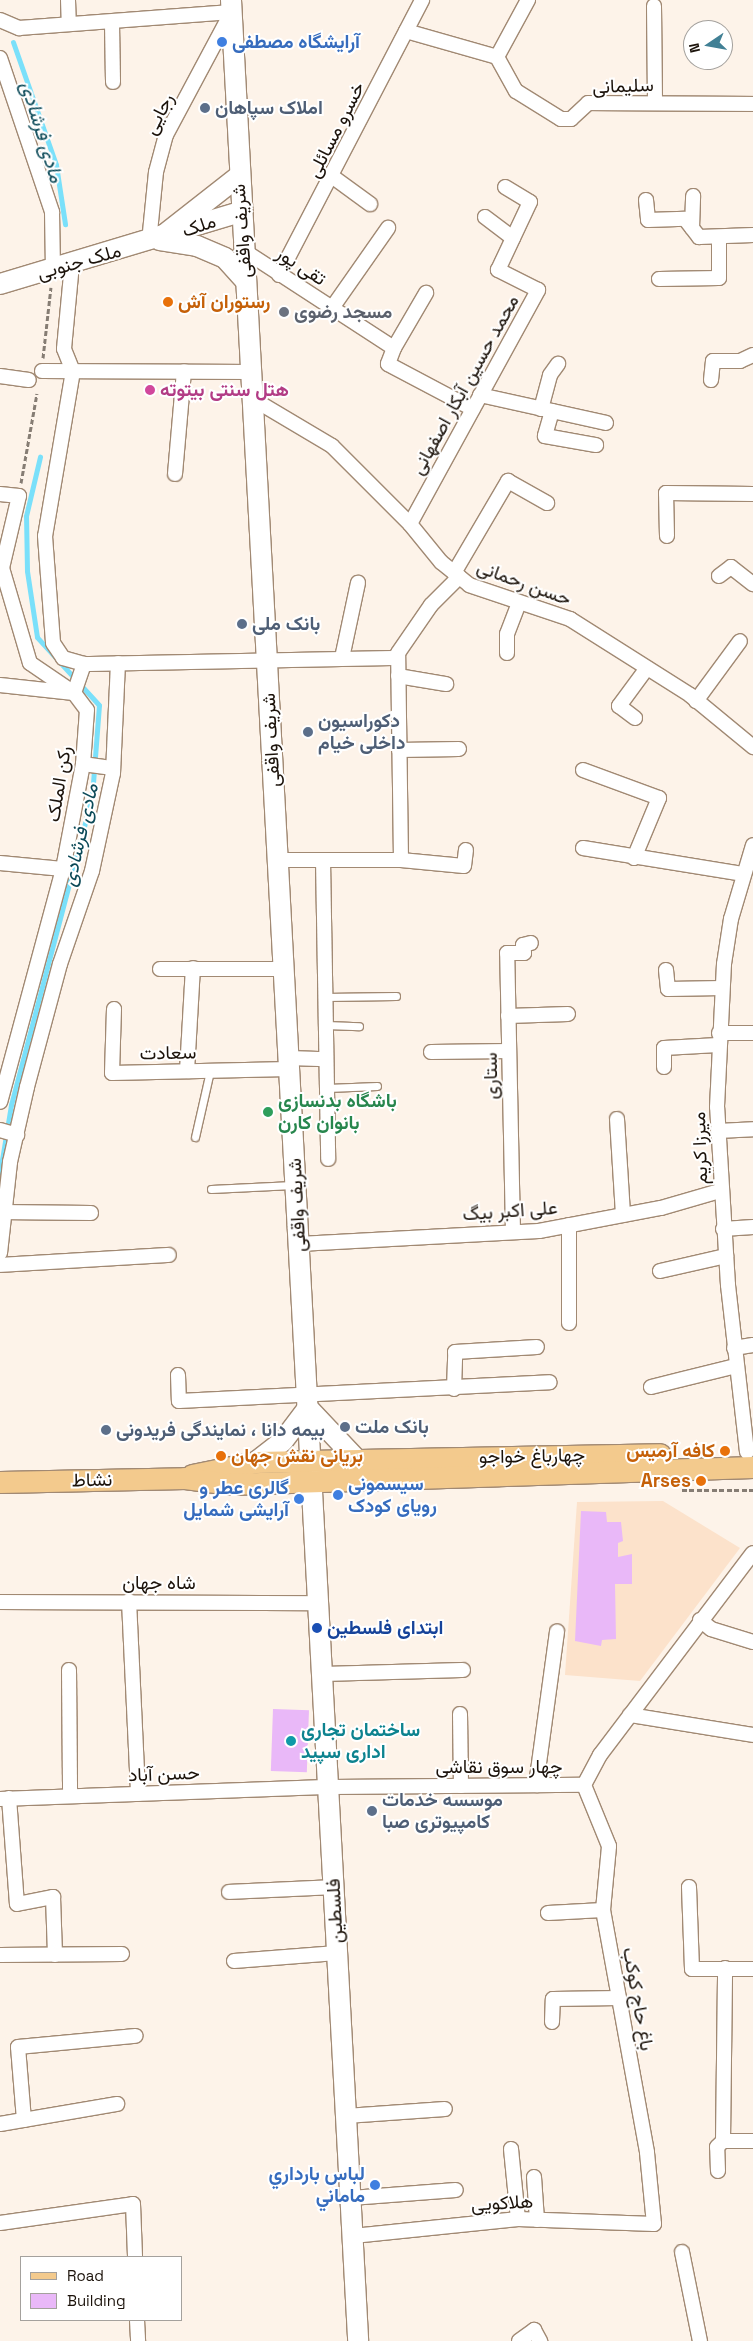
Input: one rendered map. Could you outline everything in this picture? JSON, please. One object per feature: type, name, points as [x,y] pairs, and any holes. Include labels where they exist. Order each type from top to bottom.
[{"type":"main road","name":"شریف واقفی","points":[[231,6],[241,220],[312,1471]]},
{"type":"main road","points":[[153,241],[239,176]]},
{"type":"main road","name":"ملک","points":[[153,241],[241,220]]},
{"type":"main road","points":[[153,241],[197,246],[225,258],[245,280]]},
{"type":"main road","name":"ملک جنوبی","points":[[0,284],[153,241]]},
{"type":"main road","points":[[256,1462],[283,1441],[308,1400],[357,1460]]},
{"type":"main road","name":"چهارباغ خواجو","points":[[312,1471],[357,1460],[751,1457]]},
{"type":"main road","name":"چهارباغ خواجو","points":[[312,1471],[751,1457]]},
{"type":"main road","name":"نشاط","points":[[185,1478],[256,1462],[312,1471]]},
{"type":"main road","name":"نشاط","points":[[3,1483],[185,1478],[229,1484],[312,1471]]},
{"type":"main road","name":"فلسطین","points":[[312,1471],[360,2341]]},
{"type":"street","points":[[68,0],[69,23]]},
{"type":"street","name":"خسرو مسائلی","points":[[279,275],[333,177],[422,0]]},
{"type":"street","points":[[406,31],[497,57],[528,0]]},
{"type":"street","points":[[0,20],[19,28],[69,23],[112,24],[231,6]]},
{"type":"street","name":"رجایی","points":[[153,241],[156,172],[166,135],[231,6]]},
{"type":"street","points":[[654,6],[655,103]]},
{"type":"street","points":[[112,24],[112,82]]},
{"type":"street","name":"سلیمانی","points":[[497,57],[516,91],[561,119],[571,119],[588,103],[753,104]]},
{"type":"street","points":[[0,58],[52,212],[62,267],[64,349],[73,371],[45,536],[53,642],[63,658],[84,664],[267,659],[398,658]]},
{"type":"street","points":[[333,177],[370,204]]},
{"type":"street","name":"محمد حسین آبکار اصفهانی","points":[[410,524],[538,290],[498,270],[530,202],[505,187]]},
{"type":"street","points":[[692,228],[693,196]]},
{"type":"street","points":[[646,200],[648,220],[685,219],[699,237],[753,235]]},
{"type":"street","points":[[485,217],[513,238]]},
{"type":"street","points":[[332,308],[388,228]]},
{"type":"street","points":[[659,279],[719,278],[719,237]]},
{"type":"street","name":"تقی پور","points":[[243,250],[394,348]]},
{"type":"street","points":[[426,293],[394,348],[388,364],[473,409]]},
{"type":"street","points":[[711,380],[713,362],[740,361],[753,355]]},
{"type":"street","points":[[558,364],[550,375],[545,436],[596,445]]},
{"type":"street","points":[[42,371],[251,372]]},
{"type":"street","points":[[175,474],[184,371]]},
{"type":"street","points":[[0,376],[29,380]]},
{"type":"street","points":[[480,395],[606,423]]},
{"type":"street","name":"حسن رحمانی","points":[[252,398],[332,446],[410,524],[456,575],[519,603],[549,609],[570,619],[696,701],[752,743]]},
{"type":"street","points":[[401,860],[398,658],[406,637],[456,575],[508,481],[547,503]]},
{"type":"street","points":[[667,536],[666,492],[753,494]]},
{"type":"street","points":[[0,494],[19,496]]},
{"type":"street","name":"رکن الملک","points":[[0,1102],[4,1063],[63,869],[83,764],[87,710],[74,693],[30,663],[15,623],[2,568],[19,496]]},
{"type":"street","points":[[719,576],[731,567],[753,584]]},
{"type":"street","points":[[342,658],[358,582]]},
{"type":"street","points":[[508,653],[507,634],[519,603]]},
{"type":"street","points":[[696,701],[740,641]]},
{"type":"street","points":[[0,1253],[2,1212],[17,1135],[60,964],[92,871],[113,768],[118,663]]},
{"type":"street","points":[[0,686],[74,693],[84,664]]},
{"type":"street","points":[[635,718],[619,706],[647,668]]},
{"type":"street","points":[[398,676],[446,684]]},
{"type":"street","points":[[399,750],[458,749]]},
{"type":"street","points":[[83,764],[113,768]]},
{"type":"street","points":[[583,770],[660,798],[634,858]]},
{"type":"street","name":"میرزا کریم","points":[[751,1457],[736,1366],[720,1191],[718,1039],[722,988],[731,919],[753,845]]},
{"type":"street","points":[[583,848],[634,858],[744,874]]},
{"type":"street","points":[[278,860],[401,860],[464,866],[466,850]]},
{"type":"street","points":[[323,860],[328,1159]]},
{"type":"street","points":[[0,864],[63,869]]},
{"type":"street","name":"ستاری","points":[[513,1231],[507,953],[524,953],[523,945],[531,942]]},
{"type":"street","points":[[187,1071],[193,968]]},
{"type":"street","points":[[160,969],[284,969]]},
{"type":"street","points":[[666,970],[668,989],[722,988]]},
{"type":"street","name":"سعادت","points":[[114,1009],[112,1072],[210,1070],[326,1059]]},
{"type":"street","points":[[508,1016],[568,1014]]},
{"type":"street","points":[[664,1067],[664,1048],[753,1034]]},
{"type":"street","points":[[431,1052],[509,1051]]},
{"type":"street","points":[[617,1119],[623,1215]]},
{"type":"street","points":[[718,1131],[753,1129]]},
{"type":"street","points":[[0,1130],[17,1135]]},
{"type":"street","name":"علی اکبر بیگ","points":[[299,1244],[513,1231],[569,1225],[623,1215],[720,1191]]},
{"type":"street","points":[[2,1212],[91,1213]]},
{"type":"street","points":[[569,1225],[569,1323]]},
{"type":"street","points":[[724,1229],[753,1227]]},
{"type":"street","points":[[0,1265],[169,1255]]},
{"type":"street","points":[[660,1271],[726,1256]]},
{"type":"street","points":[[734,1348],[753,1345]]},
{"type":"street","points":[[454,1390],[455,1352],[537,1348]]},
{"type":"street","points":[[651,1387],[736,1366]]},
{"type":"street","points":[[178,1375],[179,1401],[308,1400],[550,1382]]},
{"type":"street","name":"چهار سوق نقاشی","points":[[330,1787],[584,1785],[586,1774],[700,1620],[753,1553]]},
{"type":"street","points":[[129,1601],[138,1794]]},
{"type":"street","name":"شاه جهان","points":[[0,1602],[319,1603]]},
{"type":"street","points":[[700,1620],[711,1629],[753,1642]]},
{"type":"street","points":[[536,1786],[557,1631]]},
{"type":"street","points":[[70,1670],[70,1796]]},
{"type":"street","points":[[324,1674],[464,1670]]},
{"type":"street","points":[[460,1714],[461,1786]]},
{"type":"street","points":[[630,1715],[753,1735]]},
{"type":"street","name":"باغ حاج کوکب","points":[[584,1785],[608,1846],[604,1910],[647,2152],[654,2224]]},
{"type":"street","name":"حسن آباد","points":[[4,1799],[330,1787]]},
{"type":"street","points":[[4,1799],[17,1904],[53,1897],[55,1955]]},
{"type":"street","points":[[229,1892],[334,1887]]},
{"type":"street","points":[[689,1887],[692,1969],[753,1969]]},
{"type":"street","points":[[548,1913],[604,1910]]},
{"type":"street","points":[[234,1961],[338,1952]]},
{"type":"street","points":[[0,1955],[122,1954]]},
{"type":"street","points":[[723,2141],[725,1968]]},
{"type":"street","points":[[552,2022],[553,1998],[619,1998]]},
{"type":"street","points":[[24,2120],[18,2047],[135,2036]]},
{"type":"street","points":[[0,2124],[117,2104]]},
{"type":"street","points":[[348,2116],[445,2109]]},
{"type":"street","points":[[718,2171],[717,2147],[723,2141],[753,2140]]},
{"type":"street","points":[[511,2149],[518,2219]]},
{"type":"street","points":[[534,2177],[538,2220]]},
{"type":"street","points":[[352,2198],[456,2190]]},
{"type":"street","points":[[0,2223],[133,2204],[135,2256]]},
{"type":"street","name":"هلاکویی","points":[[353,2236],[518,2219],[654,2224]]},
{"type":"street","points":[[682,2252],[700,2341]]},
{"type":"street","points":[[137,2321],[138,2341]]},
{"type":"street","points":[[519,2341],[534,2330],[540,2341]]},
{"type":"lane","points":[[325,997],[396,996]]},
{"type":"lane","points":[[326,1025],[359,1026]]},
{"type":"lane","points":[[195,1137],[210,1070]]},
{"type":"lane","points":[[326,1088],[377,1086]]},
{"type":"lane","points":[[210,1189],[296,1184]]},
{"type":"lane","points":[[312,1471],[324,1674]]},
{"type":"lane","points":[[330,1787],[348,2116]]},
{"type":"lane","points":[[352,2198],[360,2341]]},
{"type":"path","points":[[19,496],[62,267]]},
{"type":"shaded area","points":[[663,1501],[740,1548],[640,1681],[565,1675],[577,1502]]},
{"type":"building","points":[[581,1511],[606,1512],[607,1522],[621,1522],[623,1541],[618,1543],[618,1557],[632,1554],[632,1584],[615,1584],[616,1639],[602,1640],[601,1646],[575,1641]]},
{"type":"building","name":"ساختمان تجاری اداری سپید","points":[[273,1709],[309,1710],[307,1772],[271,1771]]},
{"type":"waterway","name":"مادی فرشادی","points":[[13,42],[56,165],[65,224]]},
{"type":"waterway","name":"مادی فرشادی","points":[[0,1172],[11,1105],[92,796],[99,705],[37,637],[27,571],[26,516],[40,457]]},
{"type":"place","name":"آرایشگاه مصطفی","points":[[222,42]]},
{"type":"place","name":"املاک سپاهان","points":[[205,108]]},
{"type":"place","name":"رستوران آش","points":[[168,302]]},
{"type":"place","name":"مسجد رضوی","points":[[284,312]]},
{"type":"place","name":"هتل سنتی بیتوته","points":[[150,390]]},
{"type":"place","name":"بانک ملی","points":[[242,624]]},
{"type":"place","name":"دکوراسیون داخلی خیام","points":[[308,732]]},
{"type":"place","name":"باشگاه بدنسازی بانوان کارن","points":[[268,1112]]},
{"type":"place","name":"بانک ملت","points":[[345,1427]]},
{"type":"place","name":"بیمه دانا ، نمایندگی فریدونی","points":[[106,1430]]},
{"type":"place","name":"کافه آرمیس","points":[[725,1451]]},
{"type":"place","name":"بریانی نقش جهان","points":[[221,1456]]},
{"type":"place","name":"Arses","points":[[701,1481]]},
{"type":"place","name":"سیسمونی رویای کودک","points":[[338,1495]]},
{"type":"place","name":"گالری عطر و آرایشی شمایل","points":[[299,1499]]},
{"type":"place","name":"ابتدای فلسطین","points":[[317,1628]]},
{"type":"place","name":"ساختمان تجاری اداری سپید","points":[[291,1741]]},
{"type":"place","name":"موسسه خدمات کامپیوتری صبا","points":[[372,1811]]},
{"type":"place","name":"لباس بارداري ماماني","points":[[375,2185]]}]
